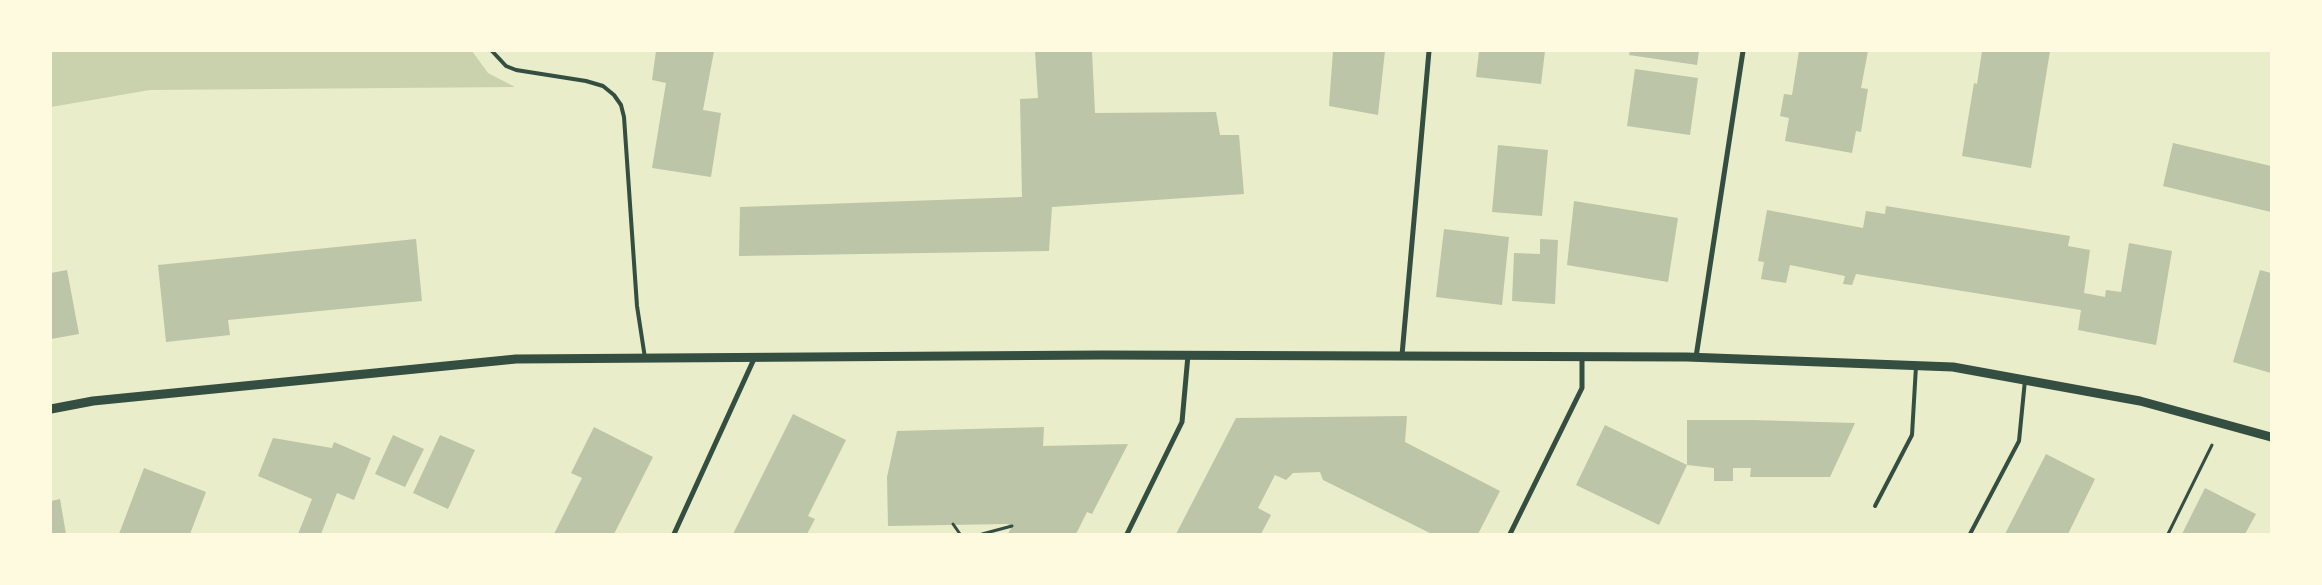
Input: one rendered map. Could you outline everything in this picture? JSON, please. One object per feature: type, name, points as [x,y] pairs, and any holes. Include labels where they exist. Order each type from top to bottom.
[{"type":"street","points":[[1402,355],[1429,51]]},
{"type":"street","points":[[1696,357],[1743,51]]},
{"type":"street","points":[[51,409],[93,401],[516,359],[1188,355],[1696,357],[1953,367],[2140,401],[2271,437]]},
{"type":"street","points":[[1127,534],[1182,422],[1188,355]]},
{"type":"street","points":[[1510,534],[1582,388],[1582,357]]},
{"type":"street","points":[[674,534],[754,359]]},
{"type":"lane","points":[[492,51],[506,66],[516,70],[586,81],[603,86],[614,95],[621,105],[624,117],[638,306],[645,358]]},
{"type":"lane","points":[[1874,506],[1912,435],[1916,366]]},
{"type":"lane","points":[[1970,534],[2019,441],[2025,380]]},
{"type":"path","points":[[2168,534],[2223,424]]},
{"type":"path","points":[[953,524],[960,534]]},
{"type":"path","points":[[982,534],[1012,526]]},
{"type":"green space","points":[[51,51],[472,51],[488,73],[515,87],[150,90],[51,107]]},
{"type":"building","points":[[656,51],[714,51],[703,110],[721,113],[711,177],[652,168],[666,83],[652,80]]},
{"type":"building","points":[[1035,51],[1092,51],[1095,113],[1216,112],[1220,135],[1239,135],[1244,194],[1052,207],[1049,251],[739,256],[740,207],[1022,197],[1020,99],[1038,98]]},
{"type":"building","points":[[1333,51],[1385,51],[1378,115],[1329,106]]},
{"type":"building","points":[[1479,51],[1545,51],[1541,84],[1476,77]]},
{"type":"building","points":[[1630,51],[1699,51],[1697,65],[1629,55]]},
{"type":"building","points":[[1799,51],[1868,51],[1861,88],[1868,89],[1861,132],[1856,131],[1852,153],[1785,141],[1789,118],[1780,116],[1784,94],[1792,95]]},
{"type":"building","points":[[1982,51],[2050,51],[2031,168],[1962,156],[1974,83],[1977,84]]},
{"type":"building","points":[[1635,69],[1698,78],[1690,135],[1627,126]]},
{"type":"building","points":[[2173,143],[2271,166],[2271,212],[2163,186]]},
{"type":"building","points":[[1498,145],[1548,150],[1542,216],[1492,212]]},
{"type":"building","points":[[1574,201],[1678,218],[1668,282],[1567,265]]},
{"type":"building","points":[[1886,206],[2070,236],[2068,246],[2090,250],[2084,293],[2105,297],[2106,290],[2121,292],[2129,243],[2172,251],[2156,345],[2078,330],[2081,310],[1856,274],[1852,285],[1843,284],[1845,276],[1790,265],[1786,283],[1761,279],[1764,262],[1758,261],[1767,210],[1863,228],[1866,211],[1885,214]]},
{"type":"building","points":[[1444,229],[1509,237],[1502,305],[1436,297]]},
{"type":"building","points":[[416,239],[422,301],[228,320],[230,335],[166,342],[158,265]]},
{"type":"building","points":[[1540,239],[1558,240],[1555,304],[1512,301],[1514,253],[1540,254]]},
{"type":"building","points":[[67,270],[79,334],[51,339],[51,273]]},
{"type":"building","points":[[2260,270],[2271,273],[2271,373],[2233,362]]},
{"type":"building","points":[[793,414],[846,440],[808,516],[815,519],[807,534],[733,534]]},
{"type":"building","points":[[1407,416],[1405,442],[1500,491],[1478,534],[1432,534],[1323,480],[1320,472],[1293,473],[1286,480],[1275,475],[1258,508],[1271,515],[1261,534],[1176,534],[1236,418]]},
{"type":"building","points":[[1687,420],[1855,423],[1830,477],[1750,477],[1751,468],[1733,468],[1733,481],[1714,481],[1714,468],[1687,465]]},
{"type":"building","points":[[1605,425],[1687,465],[1659,525],[1576,485]]},
{"type":"building","points":[[594,427],[653,457],[614,534],[554,534],[582,478],[571,473]]},
{"type":"building","points":[[1044,427],[1043,446],[1128,444],[1092,514],[1087,512],[1076,534],[1008,534],[1012,526],[1007,524],[888,526],[887,477],[897,431]]},
{"type":"building","points":[[393,435],[424,449],[405,487],[375,474]]},
{"type":"building","points":[[440,435],[475,450],[448,509],[413,493]]},
{"type":"building","points":[[273,438],[332,448],[334,442],[371,458],[354,500],[337,493],[321,534],[298,534],[312,499],[258,476]]},
{"type":"building","points":[[2046,454],[2095,479],[2068,534],[2005,534]]},
{"type":"building","points":[[144,468],[206,492],[190,534],[119,534]]},
{"type":"building","points":[[2205,488],[2256,514],[2245,534],[2182,534]]},
{"type":"building","points":[[60,499],[66,534],[51,534],[51,501]]}]
